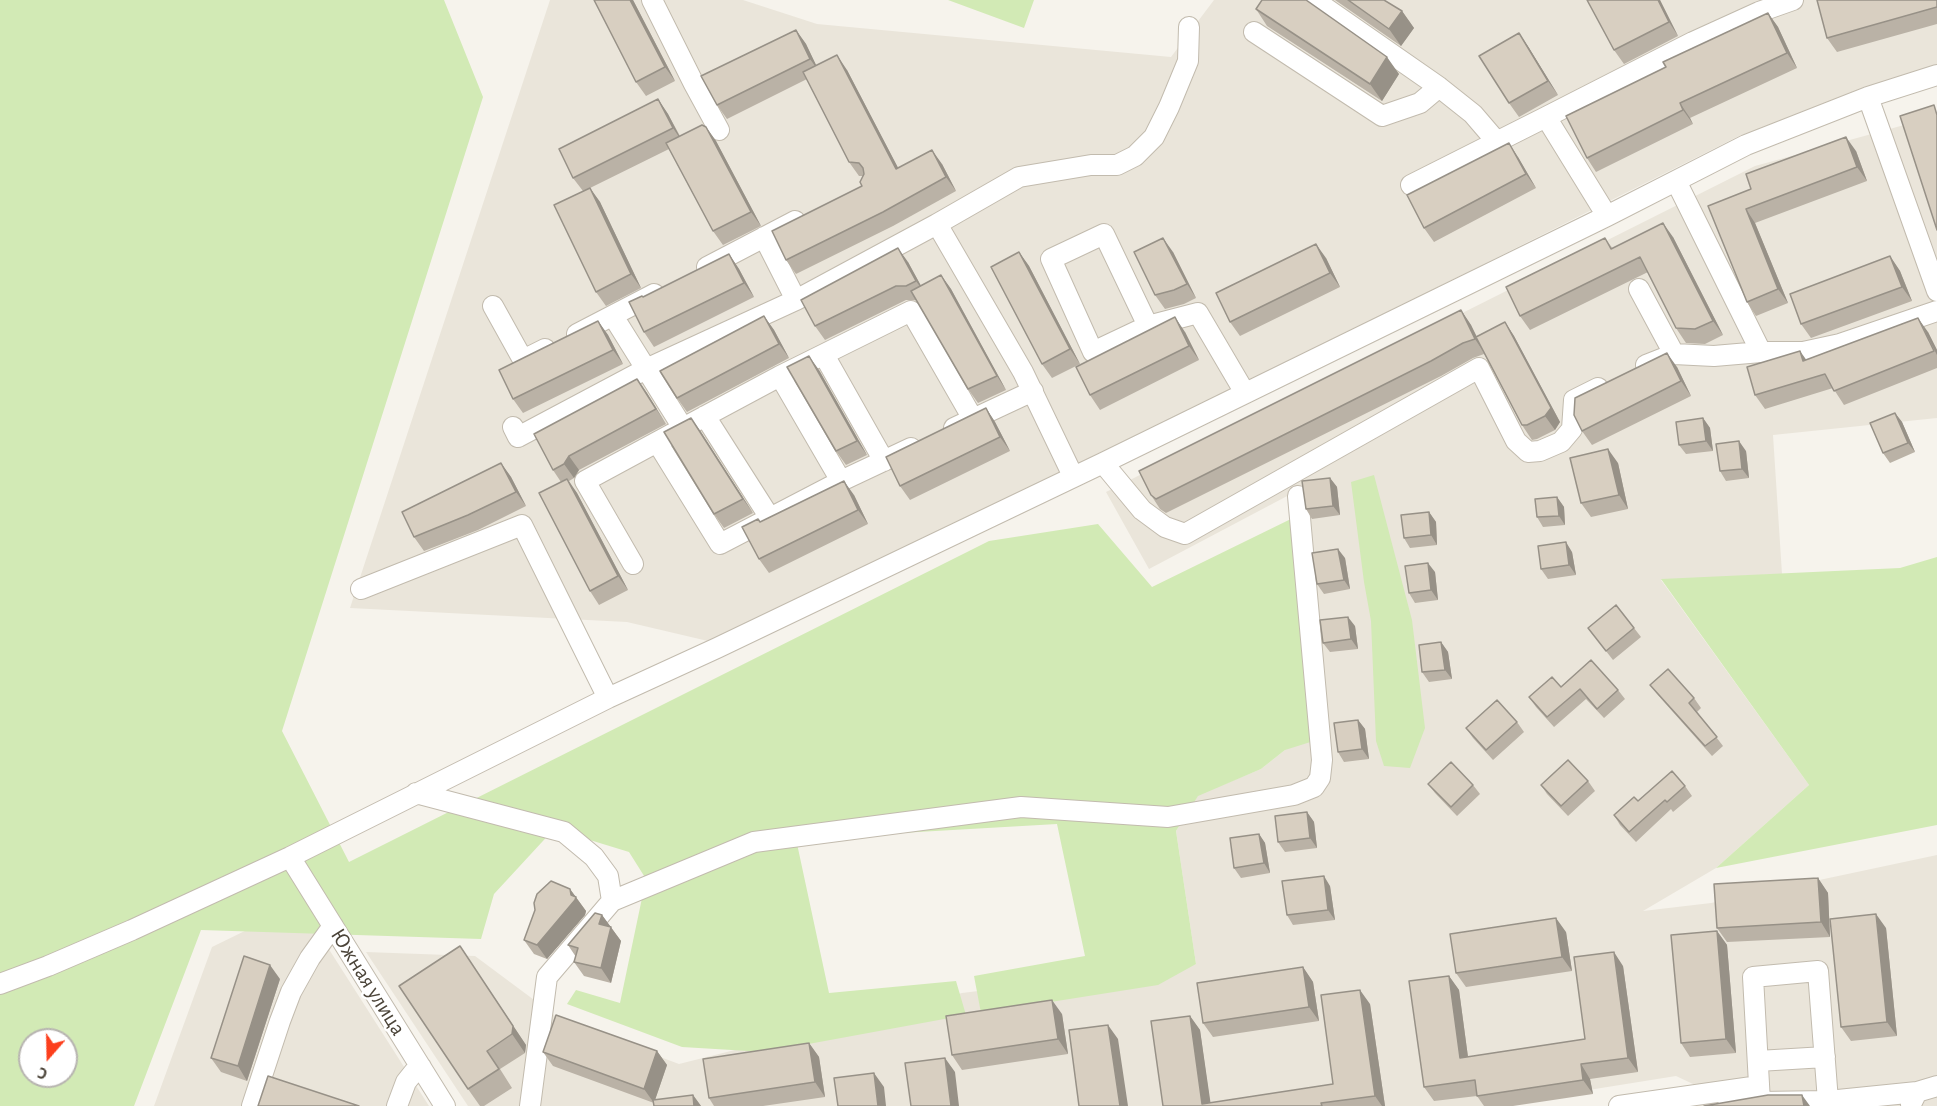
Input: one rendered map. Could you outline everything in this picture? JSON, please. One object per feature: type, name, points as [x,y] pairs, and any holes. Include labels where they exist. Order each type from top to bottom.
[{"type":"street","points":[[652,0],[719,130]]},
{"type":"street","points":[[1314,0],[1439,87],[1473,114],[1497,142]]},
{"type":"street","points":[[1411,185],[1693,42],[1759,12],[1793,0]]},
{"type":"street","points":[[513,427],[518,437],[646,369],[796,300],[1019,177],[1092,165],[1116,165],[1135,156],[1154,137],[1169,107],[1188,61],[1189,27]]},
{"type":"street","points":[[1254,32],[1382,116],[1420,103],[1439,87]]},
{"type":"street","points":[[0,984],[132,930],[290,857],[608,698],[1103,463],[1607,216],[1746,145],[1868,97],[1937,75]]},
{"type":"street","points":[[1868,97],[1937,291]]},
{"type":"street","points":[[1546,117],[1607,216]]},
{"type":"street","points":[[1676,181],[1761,352]]},
{"type":"street","points":[[687,277],[814,212]]},
{"type":"street","points":[[937,224],[1033,391],[1073,476]]},
{"type":"street","points":[[1148,326],[1104,234],[1051,259],[1093,352],[1148,326],[1198,313],[1245,393]]},
{"type":"street","points":[[764,237],[796,300]]},
{"type":"street","points":[[493,306],[523,360],[614,316],[667,287]]},
{"type":"street","points":[[1639,289],[1674,354]]},
{"type":"street","points":[[633,564],[585,481],[780,376],[911,311],[973,419]]},
{"type":"street","points":[[1630,373],[1674,354],[1714,356],[1761,352],[1803,352],[1840,344],[1937,311]]},
{"type":"street","points":[[614,316],[683,428]]},
{"type":"street","points":[[824,355],[884,461]]},
{"type":"street","points":[[1103,463],[1142,510],[1165,527],[1185,534],[1479,368],[1516,441],[1528,452],[1540,451],[1561,442],[1572,429],[1574,400],[1610,382]]},
{"type":"street","points":[[780,376],[841,481]]},
{"type":"street","points":[[657,442],[720,544],[841,481],[1033,391]]},
{"type":"street","points":[[705,416],[770,518]]},
{"type":"street","points":[[530,1106],[547,976],[612,901],[753,842],[1021,807],[1168,818],[1294,795],[1314,787],[1320,778],[1322,760],[1298,496]]},
{"type":"street","points":[[361,589],[522,525],[608,698]]},
{"type":"street","points":[[416,793],[564,832],[594,857],[608,876],[612,901]]},
{"type":"street","name":"Южная улица","points":[[290,857],[445,1106]]},
{"type":"street","points":[[252,1106],[279,1021],[291,992],[310,957],[333,926]]},
{"type":"street","points":[[1760,1094],[1753,977],[1818,971],[1828,1101]]},
{"type":"street","points":[[1758,1061],[1825,1057]]},
{"type":"street","points":[[397,1106],[406,1082],[421,1067]]},
{"type":"street","points":[[1619,1106],[1760,1094],[1828,1101],[1913,1099],[1937,1086]]},
{"type":"street","points":[[1728,1106],[1760,1094]]},
{"type":"shaded area","points":[[550,0],[743,0],[817,24],[1171,57],[1214,0],[1937,0],[1937,81],[1741,135],[725,645],[627,622],[350,608]]},
{"type":"shaded area","points":[[1937,116],[1937,418],[1773,435],[1782,574],[1661,580],[1809,785],[1716,868],[1643,911],[1711,903],[1937,855],[1937,1106],[1673,1106],[1693,1102],[1693,1084],[1676,1076],[1489,1106],[468,1106],[366,952],[475,956],[561,1020],[679,1064],[962,993],[1196,964],[1176,831],[1198,795],[1261,769],[1285,750],[1291,494],[1149,569],[1106,492],[1755,166]]},
{"type":"shaded area","points":[[300,904],[429,1106],[154,1106],[212,947]]},
{"type":"green space","points":[[0,0],[444,0],[483,97],[282,731],[349,862],[989,541],[1098,524],[1152,587],[1297,516],[1320,739],[1285,750],[1261,769],[1198,796],[1176,831],[1196,964],[1158,985],[981,1013],[974,976],[1085,956],[1057,824],[796,839],[829,993],[956,981],[966,1015],[765,1052],[682,1047],[567,1004],[576,990],[620,1003],[646,879],[629,852],[554,829],[494,894],[481,939],[201,930],[134,1106],[0,1106]]},
{"type":"green space","points":[[948,0],[1034,0],[1024,28]]},
{"type":"green space","points":[[1374,475],[1412,620],[1425,728],[1410,768],[1384,766],[1376,741],[1371,621],[1351,482]]},
{"type":"green space","points":[[1937,557],[1937,825],[1716,868],[1809,785],[1661,579],[1900,568]]},
{"type":"building","points":[[594,0],[630,0],[665,67],[636,82]]},
{"type":"building","points":[[1262,0],[1306,0],[1387,57],[1370,84],[1256,9]]},
{"type":"building","points":[[1348,0],[1384,0],[1402,11],[1389,29]]},
{"type":"building","points":[[1587,0],[1658,0],[1669,22],[1614,50]]},
{"type":"building","points":[[1817,0],[1937,0],[1937,7],[1827,38]]},
{"type":"building","points":[[1768,13],[1787,53],[1680,103],[1683,110],[1587,158],[1566,116],[1666,67],[1663,62]]},
{"type":"building","points":[[796,30],[810,59],[717,105],[701,76]]},
{"type":"building","points":[[1519,33],[1548,81],[1509,103],[1479,56]]},
{"type":"building","points":[[837,55],[896,169],[932,150],[946,177],[883,212],[786,260],[772,231],[862,186],[860,182],[864,174],[863,168],[859,163],[849,162],[803,72]]},
{"type":"building","points":[[658,99],[673,128],[573,178],[559,149]]},
{"type":"building","points":[[1934,105],[1937,115],[1937,230],[1900,116]]},
{"type":"building","points":[[702,125],[706,127],[751,212],[713,231],[666,143]]},
{"type":"building","points":[[1846,137],[1857,167],[1746,209],[1778,289],[1747,302],[1708,206],[1751,189],[1746,174]]},
{"type":"building","points":[[1509,143],[1526,174],[1424,228],[1407,195]]},
{"type":"building","points":[[590,188],[631,274],[596,292],[554,205]]},
{"type":"building","points":[[1663,223],[1713,321],[1695,329],[1676,328],[1640,257],[1520,316],[1506,287],[1605,238],[1611,249]]},
{"type":"building","points":[[1163,238],[1187,284],[1155,295],[1134,252]]},
{"type":"building","points":[[1316,244],[1330,273],[1230,322],[1216,293]]},
{"type":"building","points":[[898,248],[916,281],[906,286],[896,286],[815,326],[801,300]]},
{"type":"building","points":[[1019,252],[1070,349],[1042,364],[991,267]]},
{"type":"building","points":[[729,254],[744,283],[644,332],[629,302]]},
{"type":"building","points":[[1890,256],[1902,287],[1801,324],[1790,294]]},
{"type":"building","points":[[941,275],[997,376],[968,389],[911,291]]},
{"type":"building","points":[[1461,310],[1475,339],[1463,343],[1156,499],[1151,495],[1139,471]]},
{"type":"building","points":[[764,316],[779,344],[677,398],[660,371]]},
{"type":"building","points":[[1175,317],[1189,346],[1090,395],[1076,367]]},
{"type":"building","points":[[1918,318],[1934,351],[1834,391],[1825,374],[1755,395],[1747,367],[1800,351],[1803,361]]},
{"type":"building","points":[[598,321],[613,350],[513,399],[499,370]]},
{"type":"building","points":[[1505,322],[1551,408],[1545,416],[1527,425],[1522,425],[1476,337]]},
{"type":"building","points":[[1667,353],[1681,381],[1582,431],[1574,415],[1575,398]]},
{"type":"building","points":[[809,356],[857,441],[836,451],[787,367]]},
{"type":"building","points":[[637,379],[656,409],[569,456],[564,464],[553,470],[534,434]]},
{"type":"building","points":[[986,408],[1000,437],[900,486],[886,457]]},
{"type":"building","points":[[1895,413],[1908,443],[1883,453],[1870,423]]},
{"type":"building","points":[[691,418],[743,499],[714,514],[664,432]]},
{"type":"building","points":[[1703,418],[1706,441],[1679,445],[1676,422]]},
{"type":"building","points":[[1739,441],[1742,469],[1720,471],[1716,444]]},
{"type":"building","points":[[1608,449],[1619,495],[1581,503],[1570,458]]},
{"type":"building","points":[[501,463],[516,492],[414,537],[402,512]]},
{"type":"building","points":[[1330,478],[1333,506],[1306,509],[1302,481]]},
{"type":"building","points":[[567,479],[618,576],[590,591],[539,493]]},
{"type":"building","points":[[844,481],[858,510],[759,559],[742,527],[758,519],[760,522]]},
{"type":"building","points":[[1557,497],[1559,516],[1537,517],[1535,499]]},
{"type":"building","points":[[1429,512],[1431,535],[1404,538],[1401,515]]},
{"type":"building","points":[[1566,542],[1569,565],[1541,569],[1538,546]]},
{"type":"building","points":[[1338,549],[1344,580],[1317,584],[1312,553]]},
{"type":"building","points":[[1428,563],[1431,590],[1409,593],[1405,566]]},
{"type":"building","points":[[1616,605],[1634,628],[1606,651],[1588,628]]},
{"type":"building","points":[[1348,617],[1351,639],[1323,643],[1320,620]]},
{"type":"building","points":[[1441,642],[1445,670],[1422,672],[1419,645]]},
{"type":"building","points":[[1591,660],[1618,690],[1597,709],[1580,689],[1547,717],[1529,697],[1552,677],[1561,687]]},
{"type":"building","points":[[1668,669],[1694,698],[1689,703],[1717,737],[1705,746],[1650,685]]},
{"type":"building","points":[[1497,700],[1517,722],[1486,750],[1466,728]]},
{"type":"building","points":[[1358,720],[1362,749],[1338,752],[1334,723]]},
{"type":"building","points":[[1568,760],[1588,781],[1561,806],[1541,785]]},
{"type":"building","points":[[1451,762],[1473,785],[1451,807],[1428,784]]},
{"type":"building","points":[[1672,771],[1685,786],[1667,802],[1665,800],[1629,832],[1614,815],[1634,797],[1638,801]]},
{"type":"building","points":[[1307,812],[1310,838],[1278,842],[1275,816]]},
{"type":"building","points":[[1259,834],[1264,863],[1234,868],[1230,838]]},
{"type":"building","points":[[1324,876],[1328,910],[1287,915],[1282,881]]},
{"type":"building","points":[[1818,878],[1821,922],[1717,928],[1714,884]]},
{"type":"building","points":[[551,881],[570,889],[571,895],[576,897],[537,945],[524,940],[535,910],[534,903],[537,894]]},
{"type":"building","points":[[595,913],[602,915],[599,924],[611,927],[601,968],[574,962],[578,948],[568,945]]},
{"type":"building","points":[[1876,914],[1887,1022],[1841,1027],[1830,919]]},
{"type":"building","points":[[1556,918],[1562,957],[1456,973],[1450,934]]},
{"type":"building","points":[[1717,931],[1726,1039],[1681,1043],[1671,935]]},
{"type":"building","points":[[460,946],[513,1026],[512,1034],[487,1051],[499,1069],[468,1089],[399,986]]},
{"type":"building","points":[[1614,952],[1628,1058],[1581,1064],[1583,1080],[1477,1096],[1475,1080],[1424,1087],[1409,981],[1449,976],[1460,1058],[1585,1039],[1574,957]]},
{"type":"building","points":[[244,956],[270,965],[238,1066],[211,1058]]},
{"type":"building","points":[[1303,967],[1309,1007],[1203,1023],[1197,983]]},
{"type":"building","points":[[1360,990],[1375,1096],[1321,1103],[1322,1106],[1163,1106],[1151,1021],[1190,1016],[1202,1104],[1333,1084],[1321,995]]},
{"type":"building","points":[[1052,1000],[1058,1039],[952,1055],[946,1016]]},
{"type":"building","points":[[556,1015],[657,1051],[644,1089],[543,1052]]},
{"type":"building","points":[[1108,1025],[1120,1106],[1079,1106],[1069,1030]]},
{"type":"building","points":[[809,1043],[815,1082],[709,1098],[703,1059]]},
{"type":"building","points":[[945,1058],[951,1106],[911,1106],[905,1063]]},
{"type":"building","points":[[874,1073],[878,1106],[838,1106],[834,1078]]},
{"type":"building","points":[[268,1076],[359,1106],[258,1106]]},
{"type":"building","points":[[693,1095],[694,1106],[654,1106],[653,1100]]},
{"type":"building","points":[[1768,1095],[1802,1095],[1804,1106],[1704,1106]]}]
